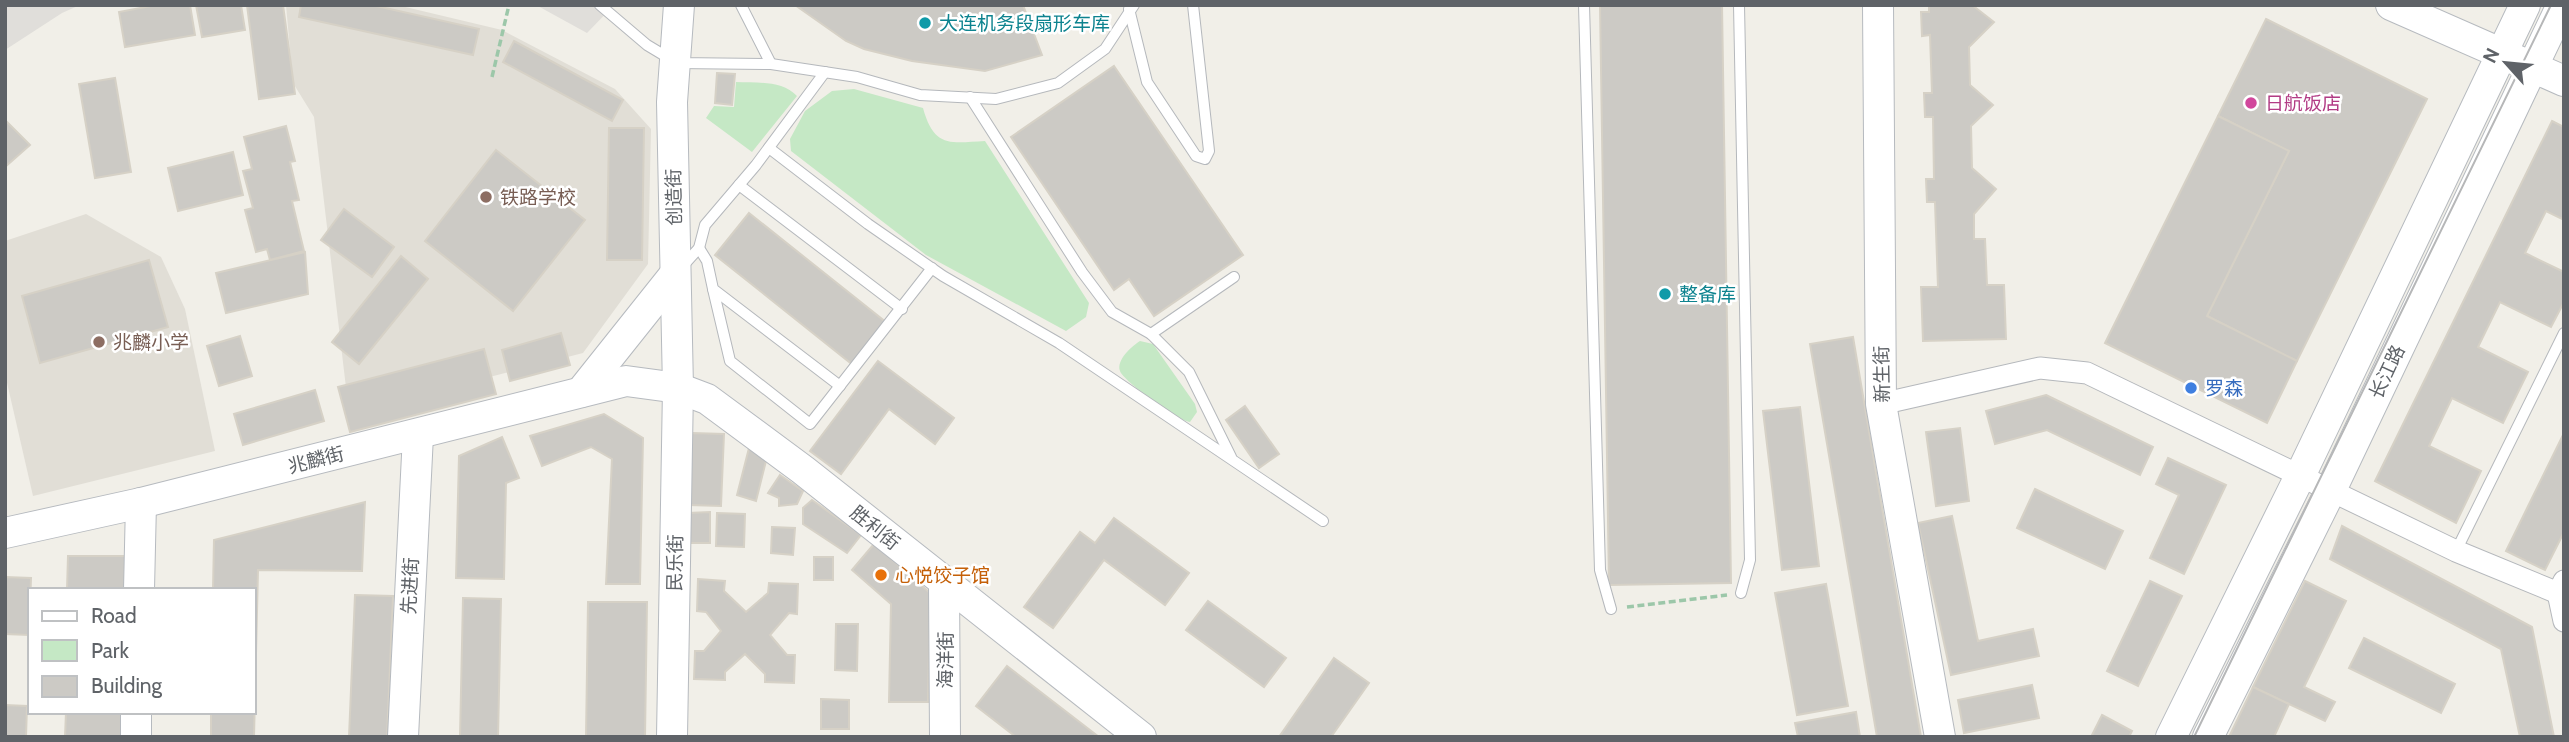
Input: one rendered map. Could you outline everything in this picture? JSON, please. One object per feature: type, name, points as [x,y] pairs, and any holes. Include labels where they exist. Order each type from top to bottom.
[{"type":"street","name":"创造街","points":[[678,388],[672,102],[677,63],[679,5]]},
{"type":"street","name":"新生街","points":[[1878,5],[1881,404],[1940,737]]},
{"type":"street","points":[[2391,5],[2564,81]]},
{"type":"street","name":"长江路","points":[[2208,737],[2525,5]]},
{"type":"street","name":"长江路","points":[[2171,737],[2317,483],[2562,5]]},
{"type":"street","points":[[581,392],[675,274]]},
{"type":"street","points":[[1881,404],[2040,368],[2087,373],[2456,551],[2562,589],[2564,621]]},
{"type":"street","name":"胜利街","points":[[626,381],[678,388],[707,399],[803,470],[1141,737]]},
{"type":"street","name":"兆麟街","points":[[5,533],[141,503],[626,381]]},
{"type":"street","name":"民乐街","points":[[672,737],[678,388]]},
{"type":"street","name":"先进街","points":[[403,737],[418,435]]},
{"type":"street","points":[[139,588],[141,503]]},
{"type":"street","name":"海洋街","points":[[944,584],[945,737]]},
{"type":"street","points":[[136,714],[136,737]]},
{"type":"lane","points":[[600,5],[647,45],[677,63],[771,64],[857,77],[920,95],[996,99],[1058,83],[1105,49],[1129,7]]},
{"type":"lane","points":[[741,5],[771,64]]},
{"type":"lane","points":[[1129,7],[1143,5]]},
{"type":"lane","points":[[1129,7],[1147,82],[1196,156],[1205,159],[1209,151],[1193,5]]},
{"type":"lane","points":[[1584,5],[1600,570],[1611,609]]},
{"type":"lane","points":[[1740,5],[1750,560],[1741,593]]},
{"type":"lane","points":[[675,274],[699,248],[705,225],[769,148],[825,72]]},
{"type":"lane","points":[[970,97],[1082,272],[1112,312],[1151,334],[1189,372],[1232,459]]},
{"type":"lane","points":[[769,148],[932,268],[1059,342],[1324,521]]},
{"type":"lane","points":[[739,185],[902,309]]},
{"type":"lane","points":[[699,248],[707,261],[730,361],[810,424],[932,268]]},
{"type":"lane","points":[[1151,334],[1234,277]]},
{"type":"lane","points":[[713,289],[840,386]]},
{"type":"lane","points":[[2456,551],[2564,333]]},
{"type":"path","points":[[492,77],[509,5]]},
{"type":"path","points":[[1611,609],[1741,593]]},
{"type":"shaded area","points":[[5,5],[80,5],[62,13],[5,50]]},
{"type":"shaded area","name":"铁路学校","points":[[286,5],[397,5],[502,30],[615,89],[651,129],[648,264],[583,353],[349,413],[314,117],[293,83]]},
{"type":"shaded area","points":[[536,5],[614,5],[587,33]]},
{"type":"shaded area","name":"兆麟小学","points":[[86,214],[161,257],[185,309],[215,451],[33,496],[5,374],[5,241]]},
{"type":"green space","points":[[736,82],[777,85],[797,96],[752,152],[706,118],[714,106],[734,107]]},
{"type":"green space","points":[[854,89],[923,108],[932,130],[945,140],[985,141],[1089,303],[1086,317],[1066,331],[926,255],[791,151],[790,139],[805,111],[832,91]]},
{"type":"green space","points":[[1140,341],[1153,344],[1195,404],[1197,412],[1190,422],[1152,400],[1123,376],[1120,362]]},
{"type":"building","points":[[156,5],[190,5],[195,35],[125,47],[119,12]]},
{"type":"building","points":[[196,5],[241,5],[245,30],[202,37]]},
{"type":"building","points":[[247,5],[283,5],[295,94],[259,99]]},
{"type":"building","points":[[301,5],[372,5],[479,29],[473,55],[299,17]]},
{"type":"building","name":"大连机务段扇形车库","points":[[795,5],[1023,5],[1042,55],[985,71],[912,61],[864,49],[846,41]]},
{"type":"building","name":"整备库","points":[[1600,5],[1722,5],[1731,583],[1609,585]]},
{"type":"building","points":[[1929,5],[1972,5],[1994,22],[1969,47],[1970,85],[1993,105],[1971,126],[1972,168],[1996,189],[1974,214],[1974,239],[1985,239],[1987,285],[2004,285],[2006,339],[1923,341],[1921,287],[1938,287],[1935,202],[1927,202],[1926,179],[1934,179],[1933,117],[1925,117],[1924,93],[1932,93],[1930,35],[1922,36],[1921,12],[1929,12]]},
{"type":"building","points":[[2266,19],[2427,99],[2297,361],[2207,316],[2289,151],[2218,116]]},
{"type":"building","points":[[514,41],[623,100],[612,121],[503,62]]},
{"type":"building","points":[[1114,66],[1243,255],[1154,316],[1129,279],[1114,290],[1011,137]]},
{"type":"building","points":[[717,73],[735,74],[732,105],[715,103]]},
{"type":"building","points":[[115,78],[131,172],[95,178],[79,84]]},
{"type":"building","points":[[2218,116],[2289,151],[2207,316],[2297,361],[2267,423],[2105,343]]},
{"type":"building","points":[[5,120],[30,145],[5,167]]},
{"type":"building","points":[[2552,121],[2564,127],[2564,220],[2546,211],[2525,253],[2564,272],[2564,302],[2551,327],[2500,302],[2478,347],[2528,372],[2503,423],[2452,398],[2429,446],[2481,471],[2456,523],[2375,481]]},
{"type":"building","points":[[286,126],[295,161],[290,162],[299,200],[292,201],[304,251],[270,260],[267,249],[256,252],[245,210],[253,208],[243,171],[252,169],[244,137]]},
{"type":"building","points":[[609,128],[644,128],[642,260],[607,260]]},
{"type":"building","points":[[496,150],[585,220],[513,311],[425,241]]},
{"type":"building","points":[[233,152],[243,195],[178,211],[168,168]]},
{"type":"building","points":[[344,209],[394,247],[372,277],[321,240]]},
{"type":"building","points":[[749,213],[887,323],[853,365],[715,255]]},
{"type":"building","points":[[305,252],[308,294],[226,313],[216,273]]},
{"type":"building","points":[[401,256],[428,279],[359,364],[332,342]]},
{"type":"building","points":[[149,260],[168,327],[40,363],[22,296]]},
{"type":"building","points":[[561,333],[570,365],[510,381],[502,350]]},
{"type":"building","points":[[240,336],[252,376],[219,386],[207,346]]},
{"type":"building","points":[[1853,337],[1921,737],[1877,737],[1810,344]]},
{"type":"building","points":[[484,349],[496,394],[350,432],[338,387]]},
{"type":"building","points":[[878,361],[954,418],[935,444],[889,409],[841,474],[810,451]]},
{"type":"building","points":[[315,390],[324,421],[243,445],[234,414]]},
{"type":"building","points":[[2046,395],[2153,447],[2140,475],[2047,430],[1995,444],[1986,411]]},
{"type":"building","points":[[1245,406],[1279,454],[1259,468],[1226,420]]},
{"type":"building","points":[[1800,407],[1819,566],[1782,570],[1763,411]]},
{"type":"building","points":[[604,414],[643,438],[640,584],[606,584],[612,459],[591,447],[542,466],[530,436]]},
{"type":"building","points":[[1960,428],[1969,501],[1936,506],[1926,432]]},
{"type":"building","points":[[692,433],[724,434],[721,506],[689,505]]},
{"type":"building","points":[[2564,433],[2564,532],[2545,570],[2506,551]]},
{"type":"building","points":[[502,437],[519,478],[506,483],[504,579],[456,578],[459,456]]},
{"type":"building","points":[[749,448],[768,453],[756,501],[737,495]]},
{"type":"building","points":[[2168,458],[2226,485],[2184,574],[2150,558],[2179,495],[2156,484]]},
{"type":"building","points":[[780,475],[803,491],[797,504],[779,506],[779,498],[768,493]]},
{"type":"building","points":[[2035,489],[2123,531],[2105,569],[2017,528]]},
{"type":"building","points":[[812,500],[861,535],[847,553],[803,524],[803,508]]},
{"type":"building","points":[[365,502],[362,571],[258,570],[256,654],[256,588],[213,588],[214,540]]},
{"type":"building","points":[[710,512],[710,543],[688,543],[688,513]]},
{"type":"building","points":[[717,513],[745,514],[744,547],[716,546]]},
{"type":"building","points":[[1952,516],[1978,641],[2033,629],[2039,656],[1951,675],[1918,523]]},
{"type":"building","points":[[1114,518],[1189,573],[1165,605],[1104,560],[1053,628],[1024,607],[1080,532],[1095,543]]},
{"type":"building","points":[[2342,526],[2532,627],[2554,737],[2520,737],[2501,649],[2330,559]]},
{"type":"building","points":[[772,527],[795,528],[793,555],[771,553]]},
{"type":"building","points":[[874,544],[930,593],[928,702],[889,702],[891,604],[852,570]]},
{"type":"building","points":[[68,556],[125,556],[124,588],[67,588]]},
{"type":"building","points":[[814,557],[833,557],[833,580],[814,580]]},
{"type":"building","points":[[5,577],[31,578],[31,588],[28,588],[28,635],[5,634]]},
{"type":"building","points":[[698,579],[725,581],[724,591],[746,612],[768,593],[769,583],[798,584],[797,614],[789,613],[770,635],[787,655],[795,655],[794,683],[765,682],[765,674],[745,654],[725,672],[725,680],[694,679],[695,651],[704,651],[721,631],[706,612],[697,611]]},
{"type":"building","points":[[2150,581],[2182,596],[2138,686],[2107,671]]},
{"type":"building","points":[[2305,581],[2346,601],[2304,687],[2335,702],[2325,721],[2253,687]]},
{"type":"building","points":[[1826,584],[1848,706],[1797,715],[1775,593]]},
{"type":"building","points":[[355,595],[393,596],[387,737],[349,737]]},
{"type":"building","points":[[463,598],[501,599],[498,737],[460,737]]},
{"type":"building","points":[[1208,601],[1286,658],[1264,687],[1186,630]]},
{"type":"building","points":[[588,602],[647,602],[645,737],[586,737]]},
{"type":"building","points":[[836,624],[858,624],[857,671],[835,670]]},
{"type":"building","points":[[2364,638],[2455,684],[2441,713],[2349,668]]},
{"type":"building","points":[[1334,658],[1369,683],[1331,737],[1279,737]]},
{"type":"building","points":[[1007,666],[1099,737],[1016,737],[976,706]]},
{"type":"building","points":[[2032,685],[2039,718],[1964,733],[1958,700]]},
{"type":"building","points":[[2253,687],[2289,704],[2274,737],[2229,737]]},
{"type":"building","points":[[821,699],[849,700],[849,729],[821,729]]},
{"type":"building","points":[[5,705],[27,706],[26,737],[5,737]]},
{"type":"building","points":[[1856,712],[1860,737],[1798,737],[1795,723]]},
{"type":"building","points":[[66,714],[123,714],[123,737],[65,737]]},
{"type":"building","points":[[211,714],[255,714],[254,737],[211,737]]},
{"type":"building","points":[[2102,715],[2132,731],[2129,737],[2091,737]]},
{"type":"tram line","points":[[2194,737],[2551,5]]},
{"type":"place","name":"大连机务段扇形车库","points":[[925,23]]},
{"type":"place","name":"日航饭店","points":[[2251,103]]},
{"type":"place","name":"铁路学校","points":[[486,197]]},
{"type":"place","name":"整备库","points":[[1665,294]]},
{"type":"place","name":"兆麟小学","points":[[99,342]]},
{"type":"place","name":"罗森","points":[[2191,388]]},
{"type":"place","name":"心悦饺子馆","points":[[881,575]]}]
